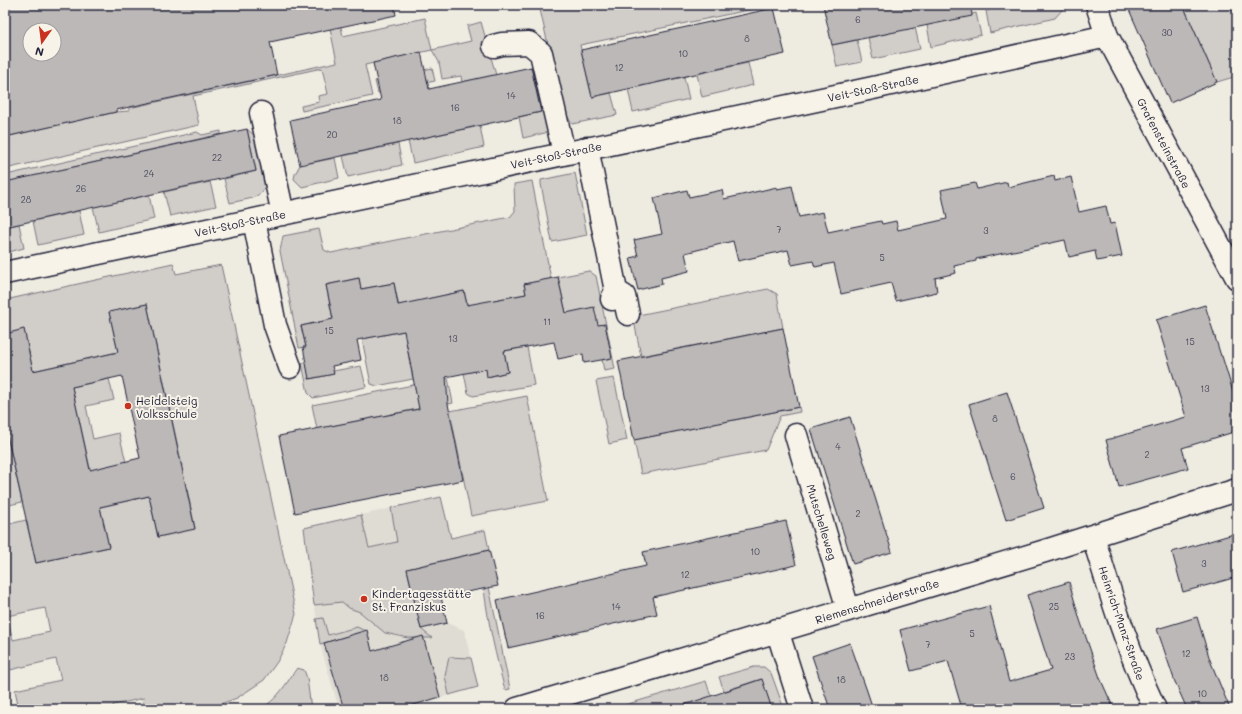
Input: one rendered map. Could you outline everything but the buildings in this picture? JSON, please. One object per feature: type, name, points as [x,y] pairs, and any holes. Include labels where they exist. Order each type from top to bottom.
[{"type":"street","name":"Grafensteinstraße","points":[[1097,5],[1107,36],[1237,278]]},
{"type":"street","name":"Veit-Stoß-Straße","points":[[5,273],[994,62],[1107,36]]},
{"type":"street","points":[[494,46],[502,44],[529,43],[541,53],[564,153]]},
{"type":"street","points":[[261,112],[283,214]]},
{"type":"street","points":[[587,148],[614,295],[624,296],[628,314]]},
{"type":"street","points":[[254,220],[283,368]]},
{"type":"street","name":"Mutschelleweg","points":[[796,435],[848,609]]},
{"type":"street","name":"Riemenschneiderstraße","points":[[517,709],[1093,536],[1237,490]]},
{"type":"street","name":"Heinrich-Manz-Straße","points":[[1093,536],[1126,641],[1142,682],[1155,709]]},
{"type":"street","points":[[777,630],[802,709]]},
{"type":"shaded area","points":[[325,5],[336,5],[343,36],[425,18],[432,50],[365,65],[372,96],[302,111],[301,106],[319,102],[318,96],[328,94],[322,68],[193,96],[199,125],[5,169],[5,137],[116,112],[129,111],[129,108],[337,62]]},
{"type":"shaded area","points":[[539,5],[773,5],[580,45],[592,97],[611,93],[617,115],[572,124],[562,107]]},
{"type":"shaded area","points":[[1010,5],[1063,5],[1062,10],[1055,18],[990,33],[986,11]]},
{"type":"shaded area","points":[[1183,5],[1231,5],[1237,23],[1237,76],[1217,82]]},
{"type":"shaded area","points":[[976,13],[981,35],[931,47],[927,25]]},
{"type":"shaded area","points":[[481,22],[496,75],[462,82],[461,76],[442,79],[439,62],[432,50],[471,41],[467,26]]},
{"type":"shaded area","points":[[915,27],[920,49],[873,59],[868,38]]},
{"type":"shaded area","points":[[857,40],[862,62],[837,67],[832,45]]},
{"type":"shaded area","points":[[748,63],[753,85],[702,97],[697,74]]},
{"type":"shaded area","points":[[531,67],[535,68],[549,132],[523,138],[519,117],[541,112]]},
{"type":"shaded area","points":[[432,68],[435,81],[378,93],[375,81]]},
{"type":"shaded area","points":[[684,77],[689,99],[633,112],[628,89]]},
{"type":"shaded area","points":[[480,126],[484,147],[413,163],[408,141]]},
{"type":"shaded area","points":[[247,129],[254,135],[260,150],[267,181],[266,187],[261,193],[253,198],[230,203],[224,179],[256,171]]},
{"type":"shaded area","points":[[221,131],[221,134],[7,182],[6,175],[197,132],[202,135]]},
{"type":"shaded area","points":[[398,144],[402,165],[348,177],[343,156]]},
{"type":"shaded area","points":[[335,158],[339,178],[302,187],[294,179],[300,165]]},
{"type":"shaded area","points":[[575,173],[587,235],[552,242],[541,180]]},
{"type":"shaded area","points":[[532,181],[551,279],[524,284],[526,294],[494,300],[471,322],[464,291],[428,299],[401,316],[394,283],[361,289],[359,278],[326,285],[333,319],[301,326],[306,347],[299,348],[280,251],[283,236],[319,229],[324,250],[331,253],[510,217],[515,211],[514,184]]},
{"type":"shaded area","points":[[210,182],[216,206],[170,216],[164,192]]},
{"type":"shaded area","points":[[149,195],[154,219],[99,232],[93,207]]},
{"type":"shaded area","points":[[79,211],[84,235],[38,245],[33,221]]},
{"type":"shaded area","points":[[19,224],[24,248],[5,253],[5,227]]},
{"type":"shaded area","name":"Heidelsteig Volksschule","points":[[173,263],[176,274],[221,265],[296,614],[287,643],[277,662],[264,680],[237,698],[207,709],[141,709],[144,698],[113,705],[114,709],[19,709],[15,690],[61,680],[56,659],[10,670],[5,646],[5,525],[26,520],[36,563],[109,547],[100,507],[149,496],[158,537],[195,528],[187,489],[181,489],[176,467],[182,466],[147,304],[109,312],[118,352],[33,371],[24,330],[5,334],[5,300]],"holes":[[[45,608],[50,632],[13,640],[7,616]]]},
{"type":"shaded area","points":[[589,271],[596,276],[615,369],[604,371],[602,360],[609,358],[598,325],[566,313],[558,277]]},
{"type":"shaded area","points":[[768,289],[777,294],[783,328],[641,356],[633,316]]},
{"type":"shaded area","points":[[404,331],[413,379],[377,386],[371,384],[362,339]]},
{"type":"shaded area","points":[[527,347],[534,385],[473,396],[468,393],[464,373],[486,369],[488,377],[508,372],[504,351]]},
{"type":"shaded area","points":[[302,363],[306,363],[310,379],[333,374],[333,371],[361,366],[366,387],[313,398],[308,393]]},
{"type":"shaded area","points":[[448,378],[453,403],[317,429],[312,405]]},
{"type":"shaded area","points":[[614,378],[627,440],[609,444],[596,381]]},
{"type":"shaded area","points":[[109,379],[114,400],[86,406],[93,439],[119,433],[126,462],[93,482],[72,387]]},
{"type":"shaded area","points":[[527,396],[548,501],[471,516],[450,411]]},
{"type":"shaded area","points":[[799,407],[800,412],[780,416],[766,450],[641,474],[634,440]]},
{"type":"shaded area","points":[[5,426],[22,502],[5,506]]},
{"type":"shaded area","name":"Kindertagesstätte St. Franziskus","points":[[441,497],[451,538],[485,530],[489,550],[407,569],[421,629],[447,623],[464,630],[478,687],[400,709],[339,709],[320,644],[304,528]]},
{"type":"shaded area","points":[[441,497],[451,538],[485,530],[489,550],[407,569],[421,629],[432,638],[408,638],[385,633],[360,612],[349,608],[342,602],[314,605],[304,528],[361,515],[369,548],[397,542],[391,508]]},
{"type":"shaded area","points":[[489,587],[510,689],[505,690],[498,665],[486,602],[484,589]]},
{"type":"shaded area","points":[[323,618],[328,635],[357,627],[365,631],[320,644],[316,619]]},
{"type":"shaded area","points":[[449,657],[471,658],[478,687],[449,695],[445,676]]},
{"type":"shaded area","points":[[754,667],[764,667],[771,673],[784,709],[772,709],[761,679],[724,691],[719,677]]},
{"type":"shaded area","points":[[297,668],[304,670],[307,678],[311,709],[260,709],[266,706],[277,696]]},
{"type":"shaded area","points":[[706,681],[715,709],[618,709],[618,707]]},
{"type":"place","name":"Heidelsteig Volksschule","points":[[128,406]]},
{"type":"place","name":"Kindertagesstätte St. Franziskus","points":[[364,599]]}]
